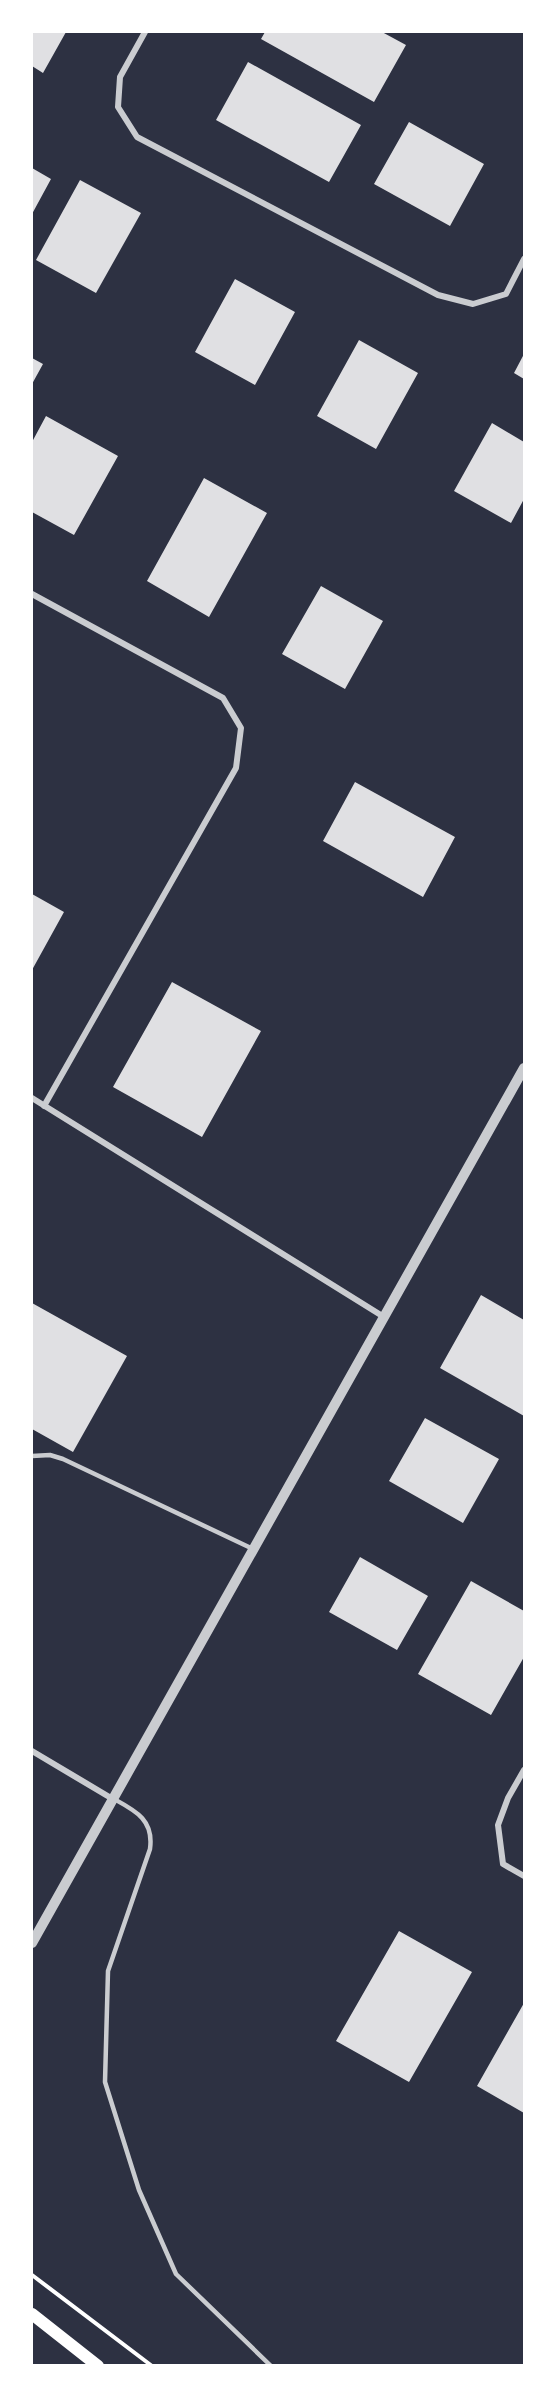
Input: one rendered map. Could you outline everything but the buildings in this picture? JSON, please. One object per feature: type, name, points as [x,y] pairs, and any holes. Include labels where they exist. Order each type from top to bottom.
[{"type":"main road","points":[[32,2314],[98,2366]]},
{"type":"street","points":[[145,32],[120,76],[118,107],[137,137],[438,295],[473,304],[506,294],[525,259]]},
{"type":"street","points":[[32,594],[223,698],[241,728],[236,768],[44,1106]]},
{"type":"street","points":[[32,1943],[111,1798],[525,1068]]},
{"type":"street","points":[[32,1098],[384,1317]]},
{"type":"street","points":[[32,1751],[111,1798]]},
{"type":"street","points":[[525,1770],[508,1798],[498,1825],[503,1864],[525,1876]]},
{"type":"lane","points":[[32,1456],[50,1455],[63,1459],[253,1549]]},
{"type":"lane","points":[[111,1798],[137,1812],[147,1824],[152,1837],[150,1849],[108,1971],[105,2082],[139,2190],[177,2274],[271,2366]]},
{"type":"path","points":[[32,2275],[152,2366]]}]
